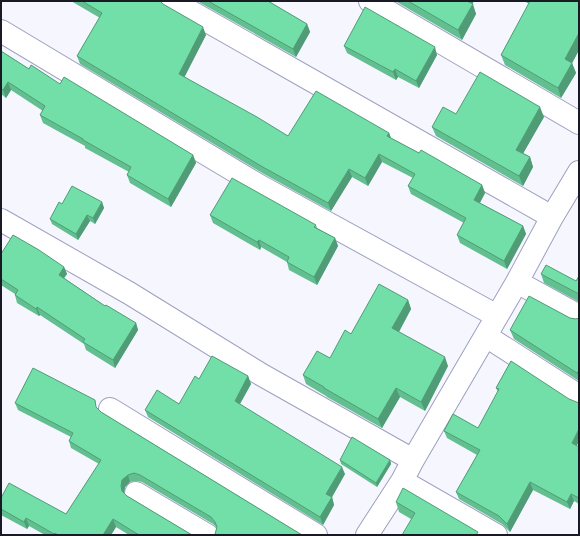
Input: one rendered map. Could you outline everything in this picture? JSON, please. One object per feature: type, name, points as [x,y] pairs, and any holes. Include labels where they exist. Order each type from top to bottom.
[{"type":"street","points":[[172,1],[552,217]]},
{"type":"street","points":[[370,1],[579,123]]},
{"type":"street","points":[[1,31],[258,185],[497,316]]},
{"type":"street","points":[[368,535],[402,481],[579,172]]},
{"type":"street","points":[[1,220],[129,293],[262,375],[413,460]]},
{"type":"street","points":[[517,282],[579,316]]},
{"type":"street","points":[[486,336],[579,396]]},
{"type":"street","points":[[110,409],[316,535]]},
{"type":"street","points":[[402,481],[496,535]]},
{"type":"street","points":[[136,494],[207,535]]},
{"type":"building","points":[[82,1],[160,1],[203,27],[179,74],[288,136],[316,91],[389,133],[387,136],[419,153],[421,150],[482,185],[474,200],[523,226],[504,261],[457,235],[466,218],[408,186],[415,174],[379,154],[365,178],[349,169],[328,203],[261,166],[77,56],[102,13]]},
{"type":"building","points":[[208,1],[268,1],[307,24],[293,49]]},
{"type":"building","points":[[408,1],[467,1],[473,4],[458,30]]},
{"type":"building","points":[[530,1],[579,1],[579,33],[565,59],[572,63],[558,88],[501,55]]},
{"type":"building","points":[[365,7],[435,47],[416,81],[395,69],[393,72],[344,46]]},
{"type":"building","points":[[1,51],[29,69],[31,65],[60,84],[64,77],[193,155],[168,199],[127,175],[131,167],[40,115],[45,106],[8,82],[3,90],[1,89]]},
{"type":"building","points":[[480,72],[540,107],[516,150],[530,157],[519,176],[432,127],[443,107],[456,114]]},
{"type":"building","points":[[232,178],[316,225],[314,227],[335,238],[314,277],[287,262],[289,257],[259,240],[257,242],[210,215]]},
{"type":"building","points":[[72,186],[102,202],[93,218],[87,215],[76,234],[50,219],[59,202],[62,204]]},
{"type":"building","points":[[13,235],[64,267],[59,275],[105,306],[106,305],[136,323],[113,360],[83,342],[85,339],[37,307],[36,309],[15,295],[18,290],[1,279],[1,254]]},
{"type":"building","points":[[546,265],[576,281],[579,276],[579,294],[541,274]]},
{"type":"building","points":[[379,284],[408,300],[392,328],[445,357],[421,402],[396,388],[378,419],[303,375],[317,351],[330,358],[345,330],[351,334]]},
{"type":"building","points":[[529,296],[570,318],[579,318],[579,370],[577,373],[510,330]]},
{"type":"building","points":[[212,356],[248,376],[235,401],[342,467],[326,494],[332,497],[320,517],[145,410],[157,390],[179,404],[195,376],[199,379]]},
{"type":"building","points":[[511,361],[569,399],[579,403],[579,429],[572,443],[579,447],[579,498],[571,494],[567,502],[530,482],[507,524],[499,516],[456,492],[480,450],[444,431],[453,414],[478,428],[499,389],[496,388]]},
{"type":"building","points":[[33,368],[95,400],[96,407],[101,412],[302,535],[214,535],[217,527],[211,517],[140,475],[134,473],[128,475],[122,480],[122,491],[127,496],[192,535],[139,535],[113,519],[103,535],[58,535],[26,518],[24,522],[1,509],[1,498],[9,483],[66,514],[101,460],[69,441],[73,433],[15,403]]},
{"type":"building","points":[[352,437],[390,460],[376,483],[340,460]]},
{"type":"building","points":[[403,488],[478,532],[476,535],[402,535],[415,513],[396,502]]}]
